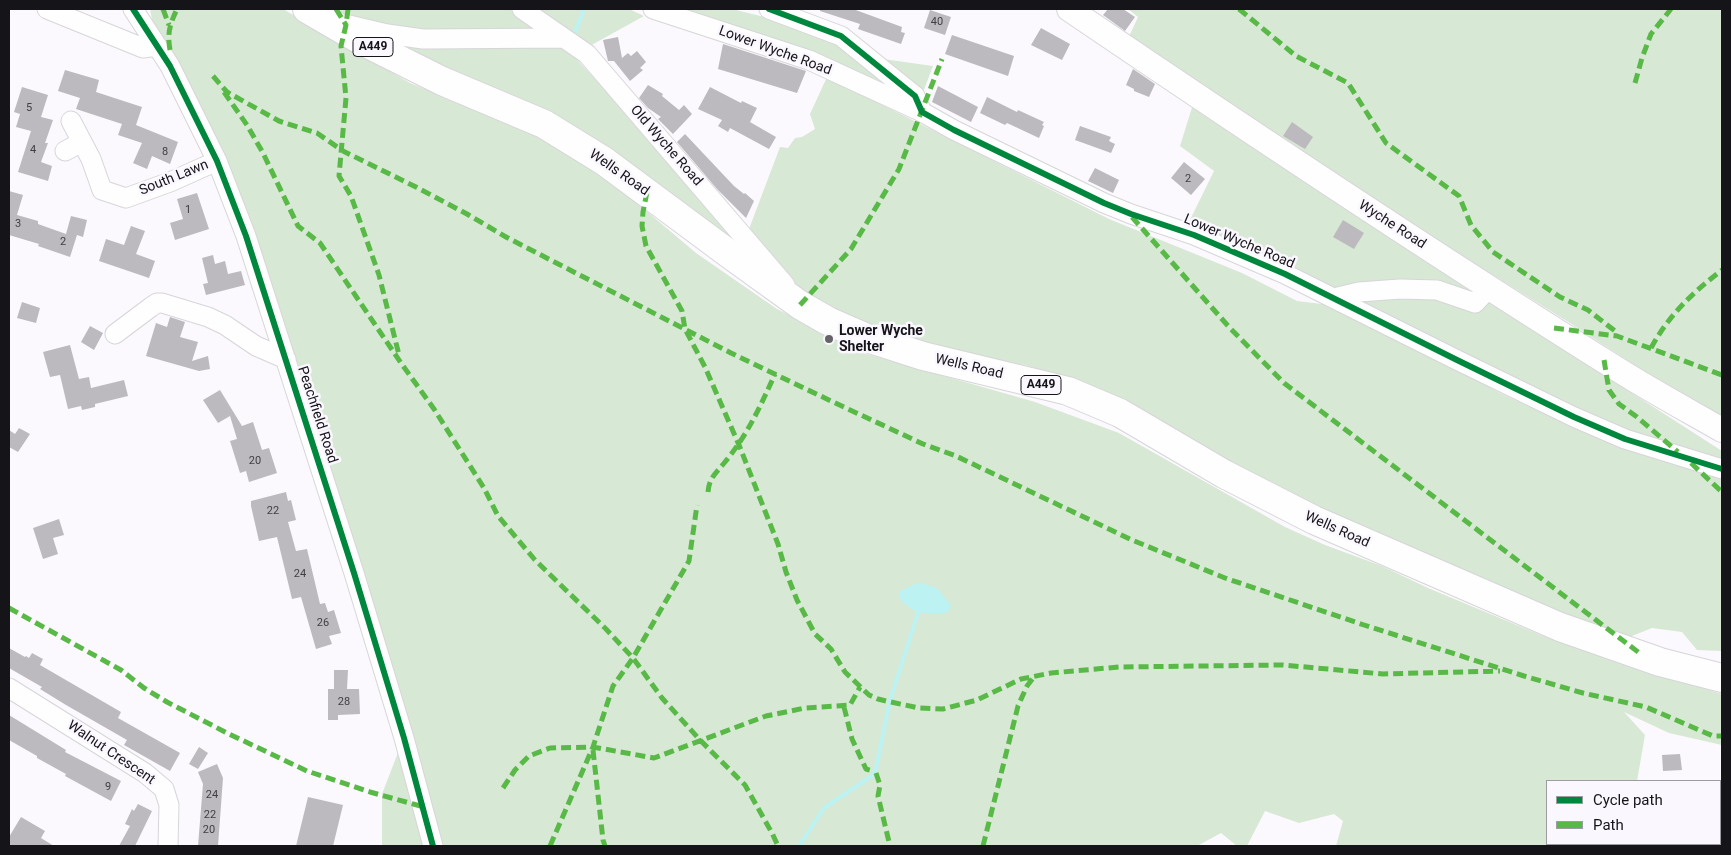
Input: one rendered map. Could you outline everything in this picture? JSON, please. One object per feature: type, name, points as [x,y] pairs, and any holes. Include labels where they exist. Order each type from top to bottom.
[{"type":"highway","name":"Wells Road","points":[[317,14],[362,41],[433,76],[544,124],[604,161],[732,256],[794,300],[828,321],[877,341],[923,356],[1068,391],[1120,413],[1224,474],[1332,528],[1560,627],[1660,662],[1722,678]]},
{"type":"main road","name":"Wyche Road","points":[[1069,9],[1255,135],[1489,288],[1617,369],[1722,430]]},
{"type":"street","points":[[47,9],[143,48],[157,46]]},
{"type":"street","name":"Peachfield Road","points":[[133,9],[170,66],[217,160],[246,236],[402,728],[433,846]]},
{"type":"street","name":"Old Wyche Road","points":[[522,9],[587,54],[783,282],[794,300]]},
{"type":"street","name":"Lower Wyche Road","points":[[653,9],[809,60],[922,112],[954,130],[1104,203],[1130,214],[1194,235],[1334,298],[1574,417],[1625,439],[1722,469]]},
{"type":"street","name":"Lower Wyche Road","points":[[768,9],[841,36],[915,96],[922,112]]},
{"type":"street","points":[[317,14],[387,34],[423,39],[563,38]]},
{"type":"street","name":"South Lawn","points":[[71,121],[91,159],[95,195],[126,198],[170,182],[217,160]]},
{"type":"street","points":[[65,151],[82,142]]},
{"type":"street","points":[[1334,298],[1359,292],[1400,289],[1437,290],[1475,302],[1489,288]]},
{"type":"street","points":[[115,334],[151,307],[162,303],[177,306],[216,321],[256,346],[286,359]]},
{"type":"street","name":"Walnut Crescent","points":[[9,688],[145,773],[164,789],[169,805],[168,846]]},
{"type":"green space","points":[[150,9],[283,9],[410,83],[543,137],[625,193],[696,253],[777,309],[867,354],[1035,402],[1119,433],[1285,527],[1325,545],[1382,566],[1428,588],[1543,636],[1722,694],[1722,745],[1669,733],[1624,712],[1645,735],[1637,780],[1546,780],[1546,845],[1660,846],[1336,846],[1343,821],[1334,814],[1299,823],[1265,811],[1247,846],[1237,846],[1221,833],[1197,846],[382,846],[382,794],[404,737],[246,236],[157,46]]},
{"type":"green space","points":[[319,9],[510,9],[540,30],[400,32]]},
{"type":"green space","points":[[528,9],[629,9],[644,16],[588,47]]},
{"type":"green space","points":[[685,9],[732,9],[841,36],[880,81]]},
{"type":"green space","points":[[1128,9],[1722,9],[1722,418],[1656,379],[1127,41],[1138,17]]},
{"type":"green space","points":[[360,33],[557,47],[568,50],[747,241],[724,234]]},
{"type":"green space","points":[[883,59],[933,66],[922,95]]},
{"type":"green space","points":[[827,77],[1109,219],[1242,273],[1297,301],[1330,305],[1394,335],[1500,393],[1571,426],[1722,480],[1722,651],[1697,650],[1682,632],[1652,628],[1627,638],[1593,632],[1338,520],[1077,381],[1025,365],[992,361],[891,337],[818,300],[804,296],[749,229],[780,147],[788,148],[795,138],[802,137],[815,129],[810,114]]},
{"type":"green space","points":[[1194,101],[1470,289],[1722,451],[1722,464],[1644,440],[1187,226],[1214,171],[1180,146]]},
{"type":"water","points":[[921,583],[937,588],[951,605],[949,611],[945,613],[918,613],[903,603],[899,597],[900,591]]},
{"type":"building","points":[[820,9],[853,9],[902,27],[901,32],[905,33],[901,44],[858,29],[860,24],[820,11]]},
{"type":"building","points":[[1108,9],[1123,9],[1135,17],[1125,31],[1103,15]]},
{"type":"building","points":[[930,10],[951,17],[945,35],[924,28]]},
{"type":"building","points":[[1041,28],[1070,44],[1062,60],[1031,45]]},
{"type":"building","points":[[952,35],[1014,56],[1008,76],[945,54]]},
{"type":"building","points":[[618,37],[622,58],[628,53],[631,56],[637,51],[646,62],[640,68],[643,70],[630,81],[614,61],[608,61],[603,40]]},
{"type":"building","points":[[723,44],[806,71],[797,93],[718,69]]},
{"type":"building","points":[[1133,69],[1155,84],[1149,97],[1134,91],[1134,89],[1126,85]]},
{"type":"building","points":[[65,70],[99,80],[96,92],[142,107],[136,125],[178,142],[170,164],[152,156],[147,169],[133,163],[142,143],[118,135],[122,124],[76,109],[80,98],[58,91]]},
{"type":"building","points":[[648,85],[663,94],[662,96],[679,110],[684,105],[692,114],[673,134],[658,119],[661,117],[648,108],[639,98]]},
{"type":"building","points":[[938,86],[978,107],[971,122],[932,102]]},
{"type":"building","points":[[22,87],[48,95],[41,117],[53,120],[45,143],[48,143],[41,162],[52,166],[48,181],[18,172],[31,131],[16,127],[20,114],[14,112]]},
{"type":"building","points":[[710,87],[741,103],[742,101],[757,108],[750,122],[776,137],[769,149],[730,128],[728,132],[718,126],[722,120],[698,109]]},
{"type":"building","points":[[987,97],[1017,112],[1018,110],[1044,122],[1039,138],[980,113]]},
{"type":"building","points":[[1292,122],[1313,137],[1305,149],[1283,136]]},
{"type":"building","points":[[1080,126],[1111,137],[1109,141],[1115,144],[1111,153],[1075,140]]},
{"type":"building","points":[[685,134],[734,186],[754,201],[746,218],[717,189],[677,142]]},
{"type":"building","points":[[1184,162],[1205,179],[1191,195],[1171,178]]},
{"type":"building","points":[[1095,168],[1119,180],[1113,193],[1088,181]]},
{"type":"building","points":[[9,191],[23,195],[17,215],[38,221],[38,224],[66,234],[71,216],[87,220],[83,237],[77,235],[70,257],[38,246],[39,244],[9,235]]},
{"type":"building","points":[[197,193],[209,229],[175,240],[170,223],[183,219],[177,199]]},
{"type":"building","points":[[1343,220],[1364,233],[1354,249],[1333,237]]},
{"type":"building","points":[[131,226],[145,231],[136,254],[155,261],[149,278],[99,261],[106,239],[124,245]]},
{"type":"building","points":[[213,255],[215,264],[225,261],[228,274],[241,271],[245,285],[206,295],[203,284],[208,283],[202,258]]},
{"type":"building","points":[[22,302],[40,308],[36,323],[17,318]]},
{"type":"building","points":[[170,317],[185,322],[180,337],[198,342],[192,361],[208,356],[210,369],[199,371],[146,356],[156,323],[167,327]]},
{"type":"building","points":[[90,326],[103,333],[94,350],[81,342]]},
{"type":"building","points":[[70,345],[79,379],[89,377],[91,388],[124,380],[128,396],[95,404],[95,407],[82,410],[81,406],[68,409],[60,375],[50,377],[43,352]]},
{"type":"building","points":[[220,390],[242,426],[253,422],[262,450],[269,448],[277,473],[249,482],[246,471],[240,473],[230,441],[237,439],[230,416],[218,423],[203,400]]},
{"type":"building","points":[[19,428],[30,434],[18,452],[9,447],[9,430],[15,434]]},
{"type":"building","points":[[286,492],[288,501],[291,500],[296,520],[288,522],[296,551],[307,549],[320,604],[325,603],[328,612],[334,610],[341,633],[329,636],[332,644],[316,649],[301,597],[292,599],[277,537],[259,541],[251,506],[251,501]]},
{"type":"building","points":[[59,519],[64,535],[53,538],[58,554],[43,559],[33,528]]},
{"type":"building","points":[[9,648],[25,657],[29,658],[32,653],[43,659],[40,665],[121,712],[118,718],[180,753],[170,771],[124,745],[127,740],[66,705],[40,689],[42,687],[9,668]]},
{"type":"building","points":[[334,670],[348,670],[347,689],[359,689],[360,714],[338,715],[338,720],[328,720],[328,689],[334,689]]},
{"type":"building","points":[[9,715],[66,750],[65,752],[121,781],[111,801],[65,776],[66,774],[9,740]]},
{"type":"building","points":[[199,747],[208,753],[198,769],[189,764]]},
{"type":"building","points":[[1680,754],[1682,770],[1663,771],[1662,755]]},
{"type":"building","points":[[217,764],[223,778],[218,846],[198,846],[203,784],[198,772]]},
{"type":"building","points":[[308,797],[343,805],[333,846],[296,846]]},
{"type":"building","points":[[138,804],[152,811],[135,846],[119,846],[130,826],[125,824],[132,809],[134,811]]},
{"type":"building","points":[[21,817],[45,831],[41,838],[54,846],[9,846],[9,837]]},
{"type":"waterway","points":[[575,32],[584,9]]},
{"type":"waterway","points":[[799,846],[824,808],[873,775],[890,700],[918,613]]},
{"type":"marked path","points":[[163,9],[169,25]]},
{"type":"marked path","points":[[170,50],[170,29],[177,9]]},
{"type":"marked path","points":[[336,9],[346,25]]},
{"type":"marked path","points":[[348,9],[341,46],[346,98],[339,176],[351,196],[379,275],[399,355]]},
{"type":"marked path","points":[[1239,9],[1296,56],[1348,83],[1386,143],[1459,196],[1471,225],[1493,252],[1560,297],[1588,310],[1615,331],[1617,336]]},
{"type":"marked path","points":[[1635,83],[1651,34],[1671,9]]},
{"type":"marked path","points":[[800,305],[851,249],[899,169],[942,59]]},
{"type":"marked path","points":[[213,76],[227,92],[279,121],[317,133],[343,151],[416,187],[506,237],[731,353],[923,444],[956,456],[1132,540],[1225,578],[1364,625],[1524,676],[1583,693],[1646,707],[1713,736],[1722,736]]},
{"type":"marked path","points":[[224,92],[247,125],[263,153],[298,226],[320,243],[434,409],[484,488],[498,516],[535,560],[633,658],[662,698],[745,785],[778,846]]},
{"type":"marked path","points":[[647,192],[642,226],[646,246],[682,311],[685,329],[705,367],[739,445],[778,544],[797,600],[815,634],[831,649],[845,672],[869,695],[886,701]]},
{"type":"marked path","points":[[1132,217],[1229,327],[1284,383],[1642,655]]},
{"type":"marked path","points":[[1651,348],[1665,325],[1682,305],[1722,270]]},
{"type":"marked path","points":[[1554,328],[1617,336],[1722,375]]},
{"type":"marked path","points":[[1604,360],[1609,390],[1619,404],[1678,452]]},
{"type":"marked path","points":[[708,492],[714,476],[747,431],[775,374]]},
{"type":"marked path","points":[[1691,463],[1722,492]]},
{"type":"marked path","points":[[550,846],[593,747],[613,686],[633,658],[689,561],[697,505]]},
{"type":"marked path","points":[[9,608],[121,670],[144,688],[167,702],[227,733],[307,771],[370,792],[424,807]]},
{"type":"marked path","points":[[891,702],[919,708],[943,709],[977,700],[1021,679],[1051,673],[1119,667],[1283,665],[1383,674],[1500,671]]},
{"type":"marked path","points":[[983,846],[1018,706],[1027,686],[1034,677]]},
{"type":"marked path","points":[[503,788],[515,770],[529,756],[550,748],[593,747],[654,758],[766,716],[805,708],[850,705],[860,687]]},
{"type":"marked path","points":[[844,707],[852,739],[866,769],[873,771]]},
{"type":"marked path","points":[[593,750],[605,846]]},
{"type":"marked path","points":[[876,773],[880,785],[878,796],[890,846]]},
{"type":"cycle path","points":[[133,9],[170,66],[217,161],[246,236],[354,573],[404,738],[433,846]]},
{"type":"cycle path","points":[[769,9],[841,36],[915,96],[922,112],[954,130],[1104,203],[1194,235],[1285,274],[1574,417],[1625,439],[1722,469]]},
{"type":"place","name":"Lower Wyche Shelter","points":[[829,339]]}]
